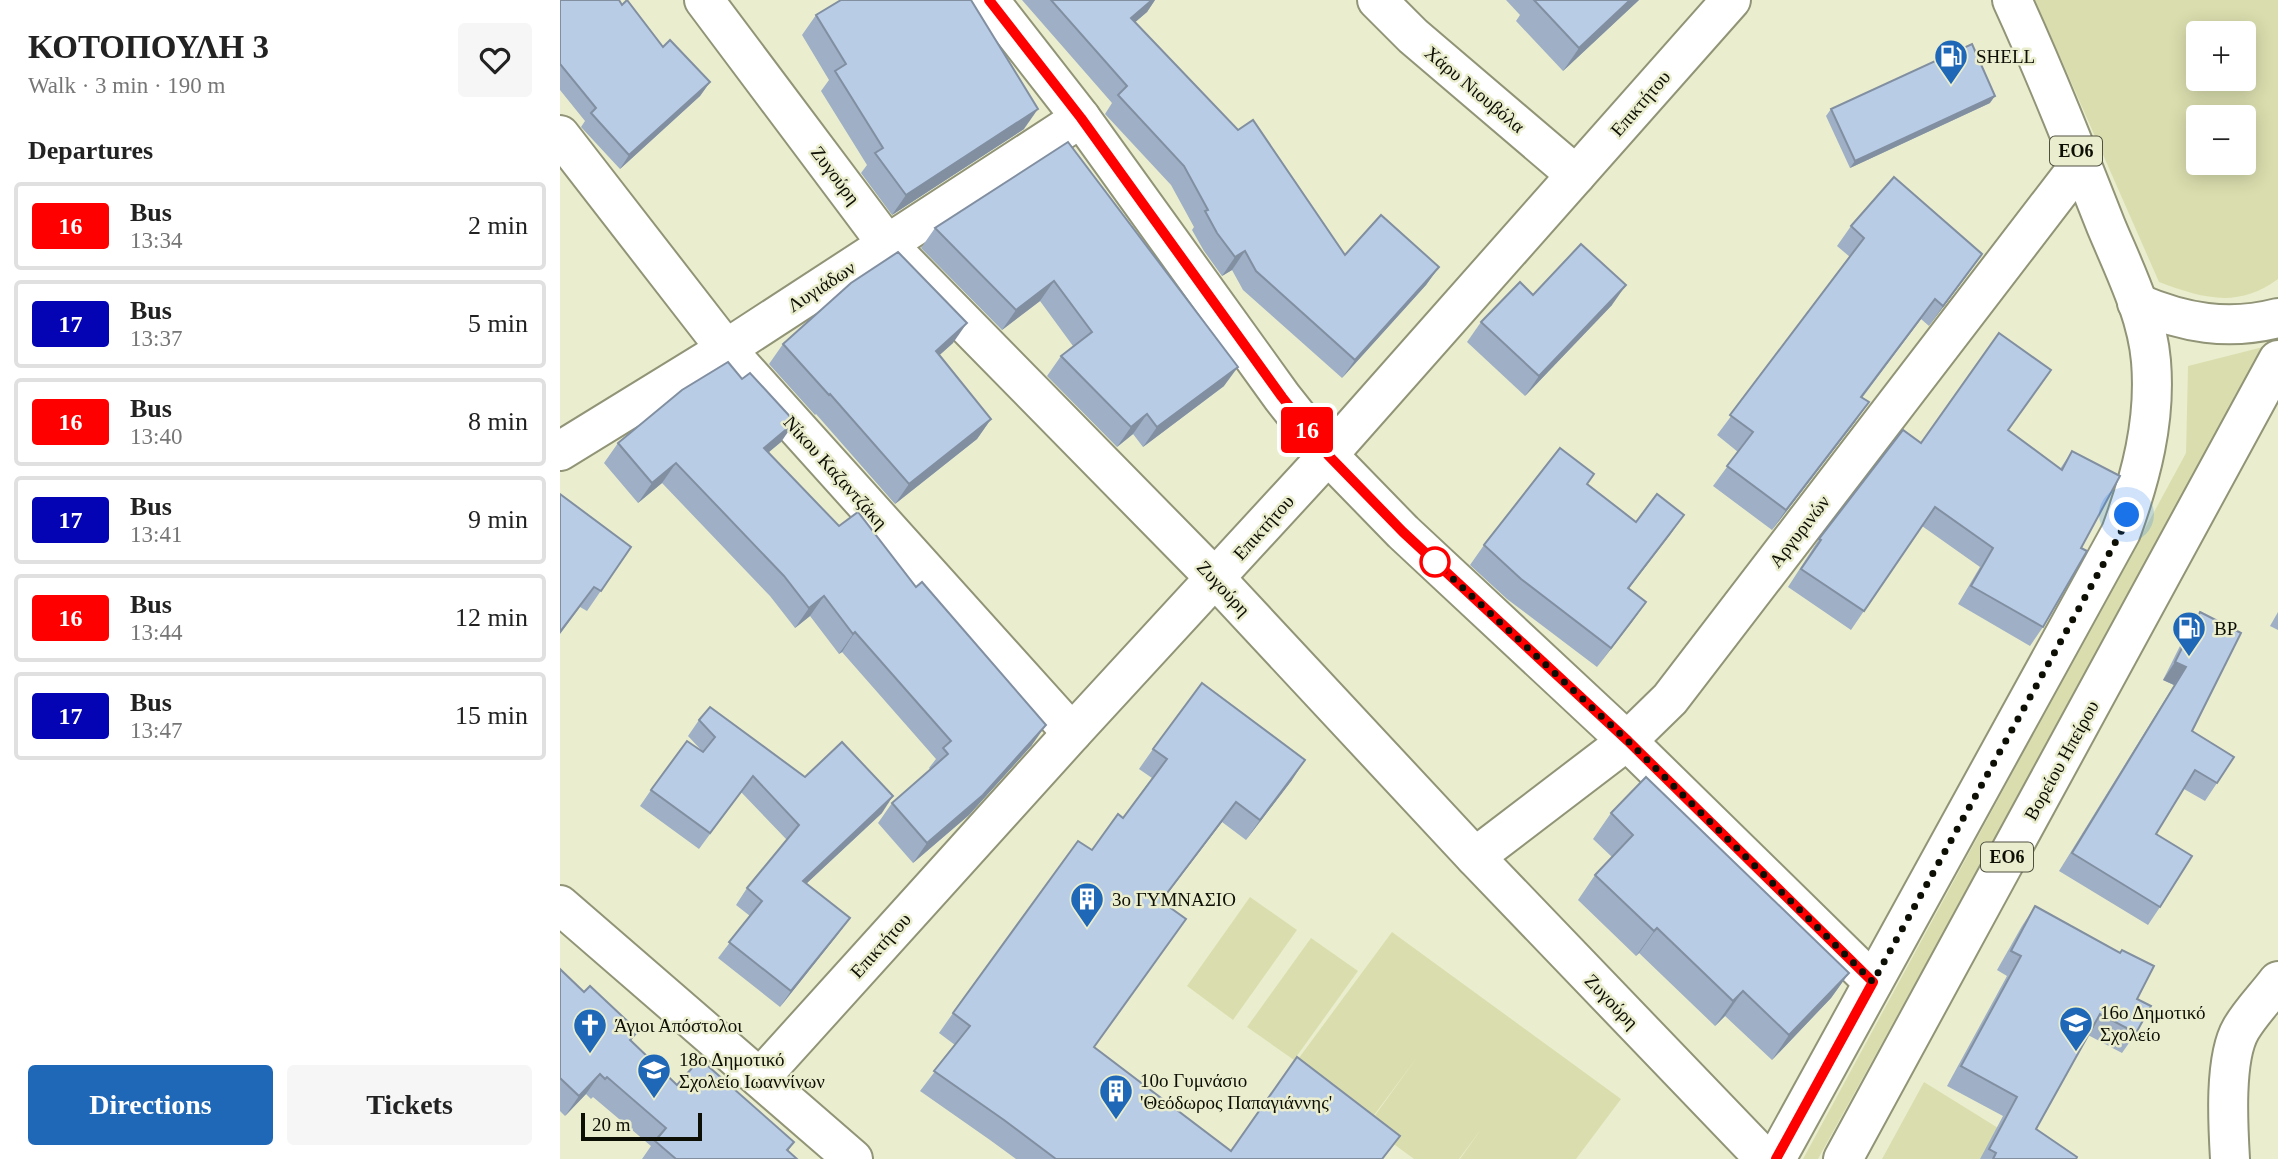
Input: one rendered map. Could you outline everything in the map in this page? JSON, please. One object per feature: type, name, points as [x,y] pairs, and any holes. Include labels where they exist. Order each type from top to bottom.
[{"type":"street","name":"Ζυγούρη","points":[[704,0],[887,244],[1215,578],[1475,857],[1765,1159]]},
{"type":"street","points":[[989,0],[1081,118],[1282,397],[1328,455],[1403,532],[1628,741],[1873,982]]},
{"type":"street","name":"Χάρυ Νιουβόλα","points":[[1377,0],[1413,36],[1576,175]]},
{"type":"street","name":"Επικτήτου","points":[[760,1078],[1328,455],[1731,0]]},
{"type":"street","name":"ΕΟ6","points":[[1776,1159],[2121,532],[2140,478],[2146,451],[2151,357],[2145,324],[2012,0]]},
{"type":"street","name":"Λυγιάδων","points":[[560,451],[726,349],[1081,118]]},
{"type":"street","name":"Νίκου Καζαντζάκη","points":[[560,135],[726,349],[1072,733]]},
{"type":"street","name":"Αργυρινών","points":[[1475,857],[1628,741],[1670,699],[2081,163]]},
{"type":"street","points":[[2137,303],[2166,315],[2209,325],[2233,326],[2278,318]]},
{"type":"street","name":"Βορείου Ηπείρου","points":[[1843,1159],[2278,360]]},
{"type":"street","points":[[560,905],[853,1159]]},
{"type":"street","points":[[2230,1159],[2233,1049],[2241,1029],[2278,981]]},
{"type":"green space","points":[[2035,0],[2278,0],[2278,279],[2249,294],[2234,297],[2220,298],[2159,282]]},
{"type":"green space","points":[[2267,346],[1818,1159],[1803,1159],[2186,453],[2188,366]]},
{"type":"green space","points":[[1250,897],[1297,930],[1233,1020],[1187,986]]},
{"type":"green space","points":[[1392,932],[1621,1099],[1576,1159],[1460,1159],[1482,1128],[1459,1159],[1414,1159],[1368,1125],[1418,1056],[1366,1126],[1290,1070]]},
{"type":"green space","points":[[1311,938],[1358,971],[1294,1060],[1247,1027]]},
{"type":"green space","points":[[1924,1082],[2048,1159],[1882,1159]]},
{"type":"building","points":[[560,0],[619,0],[622,5],[627,0],[663,47],[670,40],[710,82],[629,155],[591,113],[596,108],[560,64]]},
{"type":"building","points":[[841,0],[971,0],[1038,109],[906,195],[875,153],[883,148],[835,71],[846,64],[816,15]]},
{"type":"building","points":[[1051,0],[1152,0],[1131,18],[1238,130],[1253,120],[1345,255],[1381,215],[1439,267],[1355,360],[1256,271],[1245,251],[1235,257],[1217,233],[1184,166],[1118,95],[1127,86]]},
{"type":"building","points":[[1534,0],[1630,0],[1579,48]]},
{"type":"building","points":[[1972,44],[1995,96],[1855,161],[1831,109]]},
{"type":"building","points":[[1068,142],[1238,367],[1157,427],[1147,414],[1131,427],[1061,356],[1092,332],[1054,281],[1016,310],[935,228]]},
{"type":"building","points":[[1894,177],[1982,254],[1943,306],[1935,299],[1861,397],[1869,402],[1786,510],[1727,466],[1753,432],[1730,415],[1864,238],[1851,226]]},
{"type":"building","points":[[1581,244],[1626,285],[1539,376],[1481,322],[1520,282],[1533,295]]},
{"type":"building","points":[[898,252],[967,323],[936,351],[991,419],[909,484],[783,344],[851,283]]},
{"type":"building","points":[[1999,333],[2051,370],[2008,430],[2062,470],[2072,451],[2120,476],[2081,548],[2087,551],[2043,627],[1971,586],[1993,548],[1935,507],[1864,611],[1801,569],[1821,540],[1819,539],[1903,430],[1921,443]]},
{"type":"building","points":[[728,362],[742,379],[750,373],[795,422],[764,448],[839,526],[858,512],[916,587],[922,582],[1046,725],[983,795],[927,843],[892,803],[948,754],[943,748],[951,741],[855,632],[853,634],[824,596],[809,608],[784,576],[676,463],[652,483],[618,443],[682,390]]},
{"type":"building","points":[[1560,448],[1594,474],[1587,484],[1636,522],[1657,494],[1684,515],[1628,588],[1646,602],[1611,648],[1521,579],[1484,545]]},
{"type":"building","points":[[560,494],[631,547],[601,591],[594,587],[560,632]]},
{"type":"building","points":[[2200,612],[2241,633],[2192,731],[2234,757],[2217,783],[2195,770],[2156,834],[2192,856],[2160,907],[2072,853],[2186,667],[2175,662]]},
{"type":"building","name":"3ο ΓΥΜΝΑΣΙΟ","points":[[1202,683],[1305,760],[1260,820],[1236,802],[1161,901],[1186,919],[1094,1047],[1231,1151],[1297,1057],[1400,1136],[1382,1159],[1056,1159],[934,1071],[970,1026],[953,1013],[1078,841],[1092,850],[1118,814],[1123,818],[1167,759],[1153,749]]},
{"type":"building","points":[[710,707],[805,777],[842,742],[893,796],[803,881],[850,918],[791,991],[729,942],[762,901],[747,888],[799,825],[753,776],[710,833],[651,790],[687,741],[703,752],[715,737],[699,720]]},
{"type":"building","points":[[1646,777],[1849,973],[1789,1035],[1743,991],[1733,1001],[1657,928],[1654,931],[1595,875],[1633,835],[1611,813]]},
{"type":"building","points":[[2035,906],[2120,953],[2122,950],[2154,966],[2137,999],[2151,1006],[2136,1033],[2100,1014],[2036,1129],[2077,1157],[2076,1159],[1993,1159],[1996,1153],[1989,1149],[2017,1097],[1961,1066],[2021,956],[2011,951]]},
{"type":"building","points":[[560,969],[584,992],[590,986],[638,1031],[630,1040],[677,1085],[700,1059],[794,1142],[787,1150],[797,1159],[676,1159],[655,1141],[666,1128],[607,1077],[605,1079],[600,1074],[579,1096],[560,1078]]},
{"type":"bus line","name":"16","points":[[989,0],[1081,118],[1282,397],[1328,455],[1403,532],[1628,741],[1873,982],[1776,1159]]},
{"type":"place","name":"SHELL","points":[[1951,86]]},
{"type":"place","name":"BP","points":[[2189,658]]},
{"type":"place","name":"3ο ΓΥΜΝΑΣΙΟ","points":[[1087,929]]},
{"type":"place","name":"16ο Δημοτικό Σχολείο","points":[[2076,1053]]},
{"type":"place","name":"Άγιοι Απόστολοι","points":[[590,1055]]},
{"type":"place","name":"18ο Δημοτικό Σχολείο Ιωαννίνων","points":[[654,1100]]},
{"type":"place","name":"10ο Γυμνάσιο 'Θεόδωρος Παπαγιάννης'","points":[[1116,1121]]},
{"type":"route","points":[[1435,562],[1628,741],[1873,982],[2121,532],[2127,515]]}]
